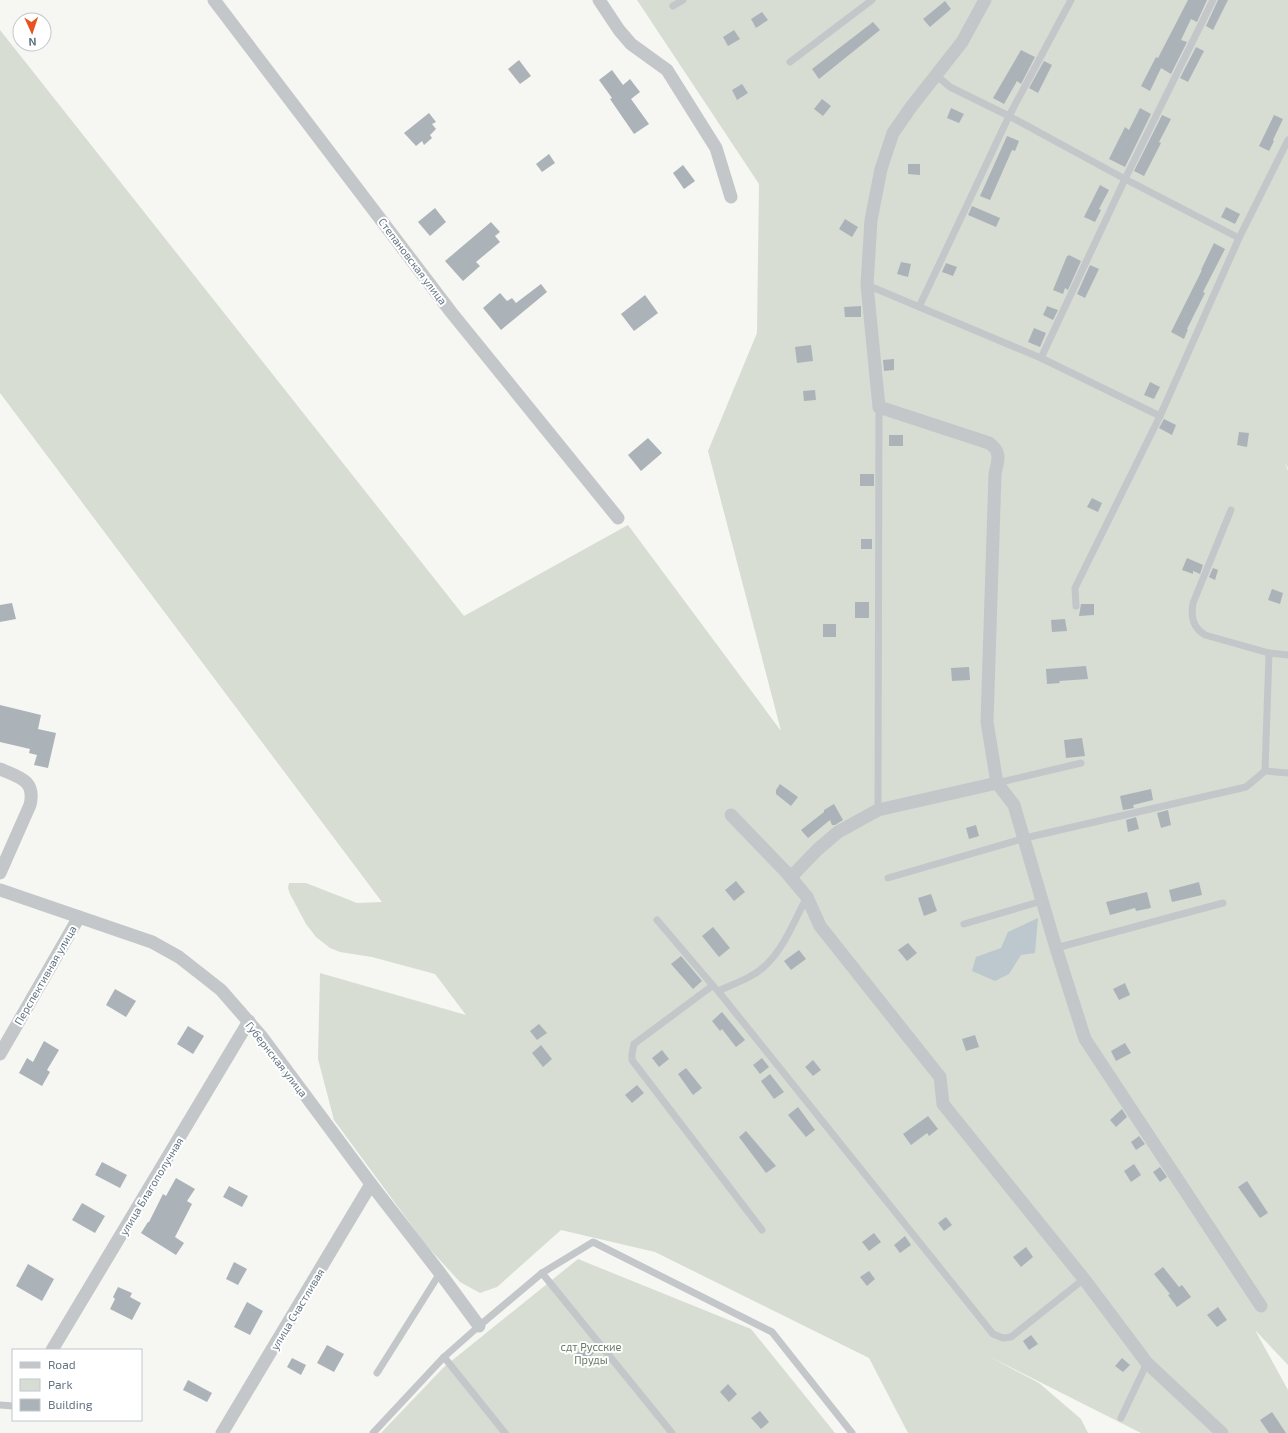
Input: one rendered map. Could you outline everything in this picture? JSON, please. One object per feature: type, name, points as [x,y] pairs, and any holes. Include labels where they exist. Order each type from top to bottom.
[{"type":"street","name":"Степановская улица","points":[[214,0],[451,312],[618,518]]},
{"type":"street","points":[[599,0],[619,30],[631,44],[667,70],[716,148],[731,197]]},
{"type":"street","points":[[985,0],[962,42],[911,107],[893,133],[881,169],[871,220],[867,285],[879,407],[989,443],[995,447],[998,452],[998,461],[995,474],[987,722],[997,783],[1014,805],[1025,838],[1056,948],[1085,1039],[1261,1306]]},
{"type":"street","points":[[0,769],[23,779],[31,790],[32,797],[30,805],[0,873]]},
{"type":"street","points":[[791,877],[817,850],[838,832],[878,810],[997,783]]},
{"type":"street","points":[[731,815],[791,877],[807,897],[820,926],[940,1077],[943,1104],[1084,1279],[1147,1363],[1222,1433]]},
{"type":"street","name":"Губернская улица","points":[[0,890],[152,942],[179,957],[221,990],[262,1037],[479,1326]]},
{"type":"street","name":"Перспективная улица","points":[[0,1054],[79,917]]},
{"type":"street","name":"улица Благополучная","points":[[53,1349],[249,1022]]},
{"type":"street","name":"улица Счастливая","points":[[222,1433],[371,1184]]},
{"type":"lane","points":[[673,6],[683,0]]},
{"type":"lane","points":[[790,62],[872,0]]},
{"type":"lane","points":[[919,307],[1009,116],[1071,0]]},
{"type":"lane","points":[[1041,358],[1125,179],[1213,0]]},
{"type":"lane","points":[[936,75],[950,87],[1009,116],[1125,179],[1239,238]]},
{"type":"lane","points":[[1076,606],[1075,588],[1160,416],[1239,238],[1288,140]]},
{"type":"lane","points":[[867,285],[1041,358],[1160,416]]},
{"type":"lane","points":[[878,810],[879,407]]},
{"type":"lane","points":[[1231,510],[1193,603],[1192,614],[1194,625],[1198,631],[1205,635],[1269,652],[1288,655]]},
{"type":"lane","points":[[1265,772],[1269,652]]},
{"type":"lane","points":[[997,783],[1081,763]]},
{"type":"lane","points":[[888,878],[1025,838],[1246,787],[1265,772],[1288,772]]},
{"type":"lane","points":[[718,991],[752,975],[766,965],[779,949],[807,897]]},
{"type":"lane","points":[[964,924],[1042,901]]},
{"type":"lane","points":[[1056,948],[1223,903]]},
{"type":"lane","points":[[657,920],[712,986],[718,991],[993,1334],[1003,1338],[1011,1337],[1084,1279]]},
{"type":"lane","points":[[712,986],[634,1044],[632,1060],[762,1230]]},
{"type":"lane","points":[[373,1433],[444,1357],[479,1326],[542,1273],[593,1242],[772,1332],[852,1433]]},
{"type":"lane","points":[[377,1373],[440,1273]]},
{"type":"lane","points":[[542,1273],[672,1433]]},
{"type":"lane","points":[[444,1357],[505,1433]]},
{"type":"lane","points":[[1121,1418],[1147,1363]]},
{"type":"lane","points":[[0,1406],[12,1406]]},
{"type":"green space","points":[[637,0],[1288,0],[1288,468],[1284,462],[1288,470],[1288,1365],[1255,1330],[1288,1390],[1288,1433],[1141,1433],[988,1356],[1039,1383],[1081,1419],[1088,1433],[908,1433],[869,1358],[655,1252],[561,1230],[497,1287],[480,1293],[460,1282],[426,1245],[334,1120],[318,1059],[320,973],[466,1015],[435,974],[372,957],[340,952],[330,948],[316,937],[306,924],[290,894],[288,888],[289,883],[306,883],[357,903],[382,902],[0,393],[0,30],[12,45],[12,52],[17,52],[464,616],[628,525],[781,731],[708,451],[757,333],[759,184]]},
{"type":"green space","name":"сдт Русские Пруды","points":[[578,1259],[751,1329],[835,1433],[381,1433],[444,1367]]},
{"type":"shaded area","points":[[1038,918],[1035,953],[1021,955],[1009,974],[995,981],[972,971],[976,957],[1001,948],[1008,932]]},
{"type":"building","points":[[1188,0],[1207,0],[1197,22],[1191,19],[1181,40],[1187,42],[1171,74],[1161,68],[1150,91],[1141,86],[1156,57],[1158,58]]},
{"type":"building","points":[[1218,0],[1228,0],[1213,30],[1206,26]]},
{"type":"building","points":[[945,1],[951,9],[930,27],[923,19]]},
{"type":"building","points":[[762,12],[768,20],[756,28],[751,19]]},
{"type":"building","points":[[873,22],[880,30],[819,79],[812,69]]},
{"type":"building","points":[[734,30],[740,39],[728,46],[723,37]]},
{"type":"building","points":[[1196,47],[1204,51],[1188,82],[1180,78]]},
{"type":"building","points":[[1021,50],[1035,57],[1021,84],[1017,81],[1004,104],[993,98]]},
{"type":"building","points":[[519,60],[531,76],[520,84],[508,69]]},
{"type":"building","points":[[1044,61],[1052,65],[1038,93],[1029,88]]},
{"type":"building","points":[[612,70],[623,85],[630,79],[640,92],[631,99],[649,124],[634,134],[599,80]]},
{"type":"building","points":[[742,84],[748,93],[737,100],[732,90]]},
{"type":"building","points":[[822,99],[831,106],[823,116],[814,109]]},
{"type":"building","points":[[951,108],[964,114],[959,123],[947,118]]},
{"type":"building","points":[[1140,108],[1151,114],[1125,167],[1109,159],[1125,127],[1129,130]]},
{"type":"building","points":[[429,113],[436,122],[432,124],[436,129],[430,135],[432,138],[424,145],[422,141],[416,146],[404,133]]},
{"type":"building","points":[[1162,115],[1171,119],[1159,142],[1161,143],[1144,176],[1134,171]]},
{"type":"building","points":[[1274,115],[1283,119],[1269,151],[1259,146]]},
{"type":"building","points":[[1007,136],[1019,141],[1015,151],[1012,150],[990,200],[980,196]]},
{"type":"building","points":[[549,154],[555,163],[542,172],[536,164]]},
{"type":"building","points":[[908,164],[920,164],[920,175],[908,174]]},
{"type":"building","points":[[683,165],[695,181],[684,189],[673,173]]},
{"type":"building","points":[[1100,185],[1109,190],[1099,209],[1101,210],[1095,222],[1084,217]]},
{"type":"building","points":[[972,206],[1000,218],[996,227],[968,215]]},
{"type":"building","points":[[1226,207],[1240,214],[1235,224],[1221,217]]},
{"type":"building","points":[[435,208],[446,222],[430,236],[418,222]]},
{"type":"building","points":[[845,219],[858,227],[852,237],[839,229]]},
{"type":"building","points":[[491,222],[500,232],[495,236],[500,242],[476,262],[480,266],[463,281],[445,261]]},
{"type":"building","points":[[1214,243],[1225,249],[1203,292],[1205,293],[1187,329],[1184,339],[1171,332]]},
{"type":"building","points":[[1069,255],[1081,261],[1068,290],[1065,288],[1063,294],[1053,290],[1067,256]]},
{"type":"building","points":[[901,262],[911,264],[908,277],[897,274]]},
{"type":"building","points":[[946,263],[957,267],[953,276],[942,272]]},
{"type":"building","points":[[1090,265],[1099,269],[1085,298],[1077,294]]},
{"type":"building","points":[[541,284],[547,292],[501,330],[483,308],[500,293],[507,301],[512,298],[516,303]]},
{"type":"building","points":[[645,295],[658,313],[634,331],[621,314]]},
{"type":"building","points":[[861,306],[861,317],[845,317],[844,307]]},
{"type":"building","points":[[1047,306],[1058,310],[1053,320],[1043,315]]},
{"type":"building","points":[[1034,328],[1046,333],[1040,347],[1028,342]]},
{"type":"building","points":[[811,345],[813,361],[797,363],[795,347]]},
{"type":"building","points":[[894,359],[894,370],[884,371],[883,360]]},
{"type":"building","points":[[1150,382],[1160,387],[1154,399],[1144,395]]},
{"type":"building","points":[[815,390],[816,400],[804,401],[803,391]]},
{"type":"building","points":[[1164,419],[1176,425],[1172,435],[1159,428]]},
{"type":"building","points":[[1239,432],[1249,433],[1247,447],[1237,445]]},
{"type":"building","points":[[889,435],[903,435],[903,446],[889,446]]},
{"type":"building","points":[[648,438],[662,453],[641,471],[628,455]]},
{"type":"building","points":[[860,474],[874,474],[874,486],[860,486]]},
{"type":"building","points":[[1092,498],[1102,503],[1098,512],[1087,507]]},
{"type":"building","points":[[861,539],[872,539],[872,549],[861,549]]},
{"type":"building","points":[[1187,558],[1203,565],[1200,574],[1193,571],[1193,574],[1182,570]]},
{"type":"building","points":[[1213,568],[1218,570],[1215,580],[1209,577]]},
{"type":"building","points":[[1272,589],[1283,593],[1280,604],[1268,600]]},
{"type":"building","points":[[855,602],[869,602],[869,618],[855,618]]},
{"type":"building","points":[[12,603],[16,619],[0,622],[0,605]]},
{"type":"building","points":[[1081,604],[1094,604],[1094,615],[1079,616]]},
{"type":"building","points":[[1065,619],[1067,631],[1052,632],[1051,620]]},
{"type":"building","points":[[823,624],[836,624],[836,637],[823,637]]},
{"type":"building","points":[[1086,666],[1088,679],[1059,681],[1060,683],[1047,684],[1046,669]]},
{"type":"building","points":[[969,667],[970,680],[952,681],[951,668]]},
{"type":"building","points":[[0,705],[41,715],[38,729],[56,733],[48,768],[34,765],[37,755],[29,753],[30,749],[0,742]]},
{"type":"building","points":[[1082,738],[1085,756],[1066,758],[1064,740]]},
{"type":"building","points":[[780,784],[798,797],[791,806],[776,794],[776,790]]},
{"type":"building","points":[[1151,789],[1153,800],[1133,805],[1134,808],[1123,810],[1120,796]]},
{"type":"building","points":[[834,804],[843,820],[835,825],[832,825],[830,820],[808,838],[801,830],[824,812],[824,810]]},
{"type":"building","points":[[1168,810],[1171,825],[1161,828],[1157,813]]},
{"type":"building","points":[[1136,817],[1139,829],[1128,832],[1126,820]]},
{"type":"building","points":[[976,825],[979,836],[969,839],[966,828]]},
{"type":"building","points":[[736,881],[745,892],[734,901],[725,890]]},
{"type":"building","points":[[1199,882],[1202,895],[1172,902],[1169,890]]},
{"type":"building","points":[[1147,892],[1151,908],[1136,911],[1135,908],[1110,915],[1106,902]]},
{"type":"building","points":[[931,894],[937,911],[924,916],[918,898]]},
{"type":"building","points":[[713,927],[730,948],[719,957],[702,936]]},
{"type":"building","points":[[908,943],[917,953],[907,961],[898,950]]},
{"type":"building","points":[[799,950],[806,959],[791,970],[784,961]]},
{"type":"building","points":[[681,956],[702,981],[693,989],[671,964]]},
{"type":"building","points":[[1125,983],[1130,995],[1119,1000],[1113,989]]},
{"type":"building","points":[[115,989],[136,1001],[126,1017],[106,1005]]},
{"type":"building","points":[[722,1012],[745,1040],[736,1047],[722,1029],[720,1031],[712,1021]]},
{"type":"building","points":[[539,1024],[547,1033],[537,1040],[530,1031]]},
{"type":"building","points":[[188,1026],[204,1036],[193,1054],[177,1044]]},
{"type":"building","points":[[975,1035],[979,1047],[966,1051],[962,1039]]},
{"type":"building","points":[[44,1041],[59,1050],[47,1070],[50,1072],[42,1086],[19,1073],[27,1058],[33,1062]]},
{"type":"building","points":[[1125,1043],[1131,1053],[1116,1061],[1111,1051]]},
{"type":"building","points":[[541,1045],[552,1059],[543,1067],[532,1053]]},
{"type":"building","points":[[662,1050],[669,1059],[659,1067],[652,1058]]},
{"type":"building","points":[[762,1058],[769,1067],[760,1074],[753,1065]]},
{"type":"building","points":[[813,1060],[821,1070],[813,1076],[805,1067]]},
{"type":"building","points":[[686,1068],[702,1088],[693,1095],[678,1074]]},
{"type":"building","points":[[770,1074],[784,1092],[774,1099],[761,1081]]},
{"type":"building","points":[[637,1085],[644,1093],[632,1103],[625,1095]]},
{"type":"building","points":[[798,1107],[815,1130],[806,1137],[788,1115]]},
{"type":"building","points":[[1122,1109],[1127,1117],[1116,1127],[1110,1120]]},
{"type":"building","points":[[928,1116],[938,1129],[929,1136],[927,1133],[911,1145],[903,1134]]},
{"type":"building","points":[[746,1131],[776,1166],[766,1173],[739,1137]]},
{"type":"building","points":[[1139,1136],[1145,1144],[1136,1150],[1131,1142]]},
{"type":"building","points":[[102,1162],[127,1175],[120,1188],[95,1175]]},
{"type":"building","points":[[1134,1164],[1141,1175],[1131,1182],[1124,1171]]},
{"type":"building","points":[[1160,1167],[1167,1177],[1160,1182],[1153,1172]]},
{"type":"building","points":[[176,1178],[195,1189],[187,1201],[192,1204],[175,1237],[184,1243],[176,1255],[141,1233],[149,1222],[163,1194],[166,1196]]},
{"type":"building","points":[[1247,1181],[1268,1213],[1260,1218],[1238,1187]]},
{"type":"building","points":[[229,1186],[248,1196],[242,1207],[223,1197]]},
{"type":"building","points":[[82,1203],[105,1216],[95,1233],[72,1220]]},
{"type":"building","points":[[946,1217],[952,1225],[944,1231],[938,1223]]},
{"type":"building","points":[[874,1233],[881,1242],[869,1251],[862,1242]]},
{"type":"building","points":[[905,1236],[911,1245],[900,1253],[894,1245]]},
{"type":"building","points":[[1026,1247],[1033,1257],[1021,1267],[1013,1257]]},
{"type":"building","points":[[234,1262],[247,1269],[238,1285],[226,1279]]},
{"type":"building","points":[[28,1264],[54,1279],[42,1301],[16,1286]]},
{"type":"building","points":[[1163,1267],[1179,1287],[1182,1285],[1191,1297],[1177,1307],[1168,1295],[1170,1294],[1154,1274]]},
{"type":"building","points":[[869,1271],[875,1279],[867,1286],[860,1277]]},
{"type":"building","points":[[118,1287],[132,1293],[130,1297],[141,1303],[132,1320],[110,1309],[115,1299],[113,1297]]},
{"type":"building","points":[[247,1302],[263,1311],[250,1335],[234,1327]]},
{"type":"building","points":[[1218,1307],[1227,1320],[1217,1327],[1207,1315]]},
{"type":"building","points":[[1031,1335],[1038,1344],[1029,1350],[1023,1341]]},
{"type":"building","points":[[587,1344],[594,1353],[583,1363],[576,1354]]},
{"type":"building","points":[[327,1345],[344,1354],[334,1372],[317,1363]]},
{"type":"building","points":[[292,1358],[306,1365],[301,1375],[287,1367]]},
{"type":"building","points":[[1122,1358],[1130,1365],[1123,1372],[1115,1366]]},
{"type":"building","points":[[188,1380],[212,1393],[207,1402],[183,1390]]},
{"type":"building","points":[[728,1384],[737,1394],[729,1402],[720,1392]]},
{"type":"building","points":[[760,1411],[769,1422],[761,1429],[751,1418]]},
{"type":"building","points":[[1272,1412],[1286,1433],[1269,1433],[1260,1420]]}]
